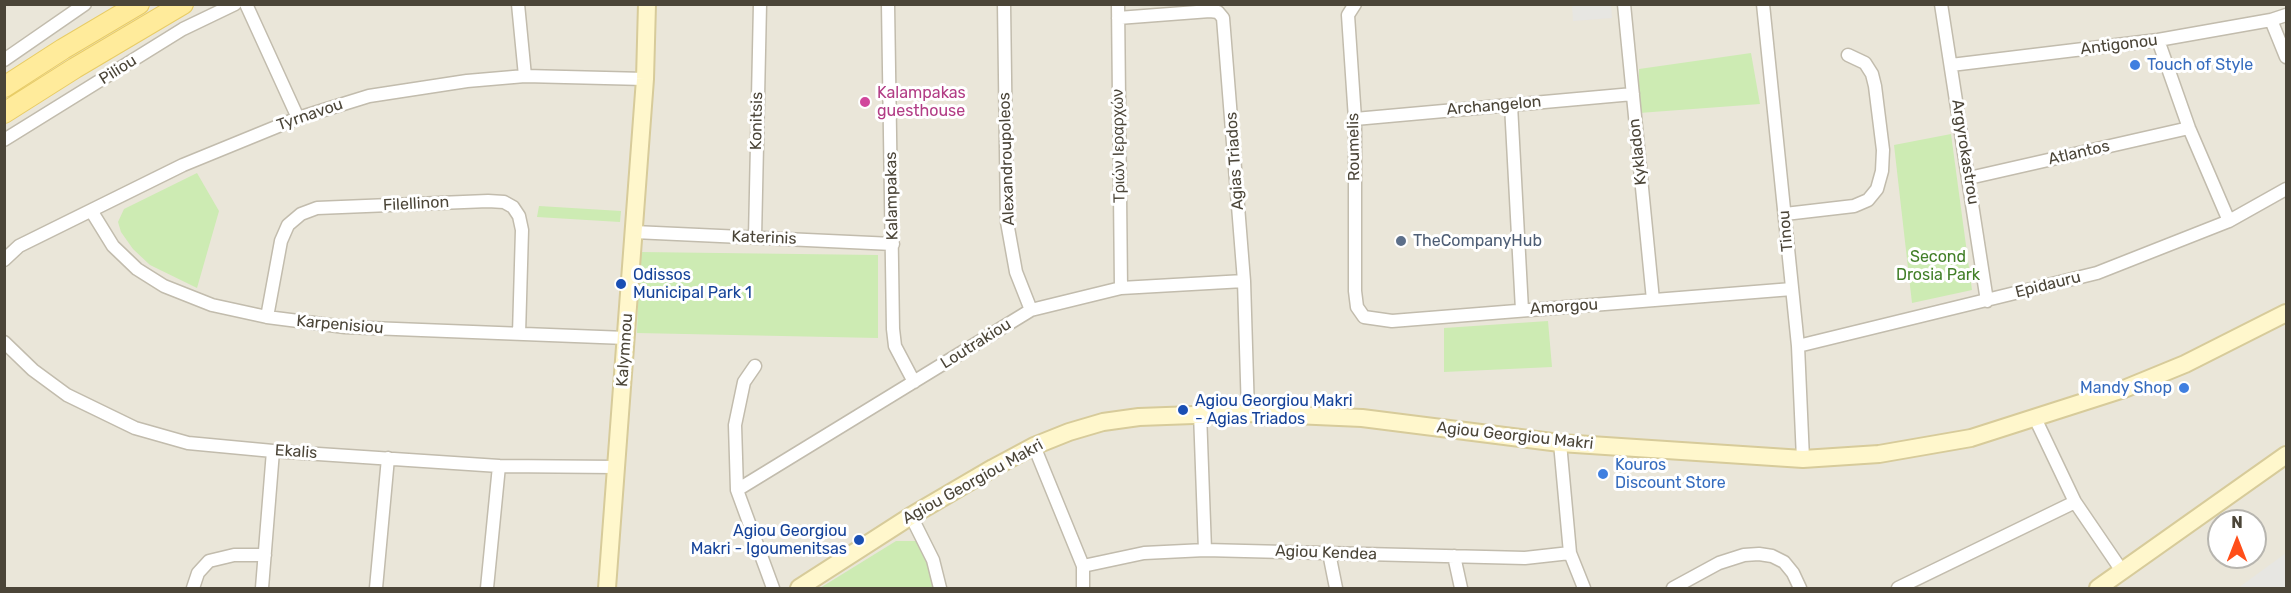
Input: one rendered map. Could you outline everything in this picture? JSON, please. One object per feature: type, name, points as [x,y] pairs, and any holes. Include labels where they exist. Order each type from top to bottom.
[{"type":"main road","points":[[4,87],[139,4]]},
{"type":"main road","points":[[4,113],[183,4]]},
{"type":"street","points":[[4,60],[70,8],[85,4]]},
{"type":"street","name":"Piliou","points":[[4,140],[183,29],[235,4]]},
{"type":"street","points":[[246,4],[298,118]]},
{"type":"street","points":[[518,4],[525,76]]},
{"type":"street","name":"Kalymnou","points":[[607,588],[645,80],[647,4]]},
{"type":"street","name":"Konitsis","points":[[755,238],[760,4]]},
{"type":"street","name":"Kalampakas","points":[[888,4],[893,329],[895,346],[914,382]]},
{"type":"street","name":"Alexandroupoleos","points":[[1004,4],[1007,222],[1016,272],[1031,310]]},
{"type":"street","name":"Τριών Ιεραρχών","points":[[1118,4],[1121,288]]},
{"type":"street","name":"Roumelis","points":[[1355,4],[1348,15],[1355,119],[1355,291]]},
{"type":"street","name":"Kykladon","points":[[1624,4],[1653,300]]},
{"type":"street","name":"Tinou","points":[[1763,4],[1798,346],[1803,459]]},
{"type":"street","name":"Argyrokastrou","points":[[1941,4],[1988,300]]},
{"type":"street","name":"Agias Triados","points":[[1118,18],[1210,11],[1218,12],[1223,18],[1244,281],[1248,412]]},
{"type":"street","name":"Antigonou","points":[[1951,65],[2158,40],[2271,20],[2286,15]]},
{"type":"street","points":[[2271,20],[2286,57]]},
{"type":"street","points":[[2158,40],[2189,128],[2229,221]]},
{"type":"street","points":[[1785,214],[1854,206],[1868,200],[1877,189],[1882,171],[1883,150],[1875,86],[1872,74],[1865,63],[1848,55]]},
{"type":"street","name":"Tyrnavou","points":[[4,260],[19,246],[92,212],[183,165],[298,118],[369,96],[467,81],[525,76],[645,80]]},
{"type":"street","name":"Archangelon","points":[[1355,119],[1633,94]]},
{"type":"street","points":[[1511,105],[1522,310]]},
{"type":"street","name":"Atlantos","points":[[1969,178],[2189,128]]},
{"type":"street","name":"Epidauru","points":[[1798,346],[2097,273],[2229,221],[2286,189]]},
{"type":"street","name":"Filellinon","points":[[267,317],[281,241],[288,225],[301,214],[317,208],[504,202],[513,207],[519,216],[522,230],[519,334]]},
{"type":"street","name":"Karpenisiou","points":[[92,212],[113,246],[137,269],[164,286],[212,305],[267,317],[345,327],[626,338]]},
{"type":"street","name":"Katerinis","points":[[634,232],[893,244]]},
{"type":"street","name":"Loutrakiou","points":[[737,490],[1031,310],[1121,288],[1244,281]]},
{"type":"street","name":"Amorgou","points":[[1355,291],[1357,307],[1364,317],[1392,321],[1792,289]]},
{"type":"street","name":"Agiou Georgiou Makri","points":[[799,588],[911,516],[1034,446],[1103,422],[1138,417],[1248,412],[1362,418],[1560,443],[1803,459],[1879,454],[1971,438],[2124,390],[2185,364],[2286,313]]},
{"type":"street","name":"Ekalis","points":[[4,342],[33,370],[67,395],[135,428],[188,443],[499,466],[617,467]]},
{"type":"street","points":[[755,366],[744,382],[735,425],[737,490],[773,588]]},
{"type":"street","points":[[1200,413],[1205,550]]},
{"type":"street","points":[[2035,418],[2075,502],[2122,571]]},
{"type":"street","points":[[1560,443],[1570,553],[1584,588]]},
{"type":"street","points":[[1034,446],[1083,566],[1083,588]]},
{"type":"street","points":[[262,588],[273,451]]},
{"type":"street","points":[[2098,588],[2286,455]]},
{"type":"street","points":[[376,588],[388,458]]},
{"type":"street","points":[[487,588],[499,466]]},
{"type":"street","points":[[1898,588],[2075,502]]},
{"type":"street","points":[[911,516],[933,560],[940,588]]},
{"type":"street","name":"Agiou Kendea","points":[[1083,566],[1144,553],[1205,550],[1526,558],[1570,553]]},
{"type":"street","points":[[1329,553],[1336,588]]},
{"type":"street","points":[[1673,588],[1719,563],[1744,555],[1759,554],[1772,556],[1784,562],[1793,573],[1800,588]]},
{"type":"street","points":[[193,588],[198,573],[209,561],[234,555],[265,555]]},
{"type":"street","points":[[1454,556],[1461,588]]},
{"type":"shaded area","points":[[4,5],[2286,5],[2286,588],[5,588]]},
{"type":"shaded area","points":[[1572,5],[1611,5],[1612,18],[1573,21]]},
{"type":"shaded area","points":[[2286,553],[2286,588],[2238,588]]},
{"type":"green space","points":[[1751,53],[1760,104],[1639,113],[1639,69]]},
{"type":"green space","name":"Second Drosia Park","points":[[1951,134],[1972,290],[1912,303],[1894,145]]},
{"type":"green space","points":[[197,173],[219,211],[197,288],[150,265],[133,249],[121,232],[118,222],[124,209]]},
{"type":"green space","points":[[539,206],[621,211],[620,222],[537,217]]},
{"type":"green space","points":[[640,252],[878,255],[878,338],[637,333]]},
{"type":"green space","points":[[1548,321],[1552,367],[1444,372],[1444,328]]},
{"type":"green space","points":[[896,541],[917,541],[931,568],[934,588],[820,588]]},
{"type":"place","name":"Touch of Style","points":[[2135,65]]},
{"type":"place","name":"Kalampakas guesthouse","points":[[865,102]]},
{"type":"place","name":"TheCompanyHub","points":[[1401,241]]},
{"type":"place","name":"Odissos Municipal Park 1","points":[[621,284]]},
{"type":"place","name":"Mandy Shop","points":[[2184,388]]},
{"type":"place","name":"Agiou Georgiou Makri - Agias Triados","points":[[1183,410]]},
{"type":"place","name":"Kouros Discount Store","points":[[1603,474]]},
{"type":"place","name":"Agiou Georgiou Makri - Igoumenitsas","points":[[859,540]]}]
